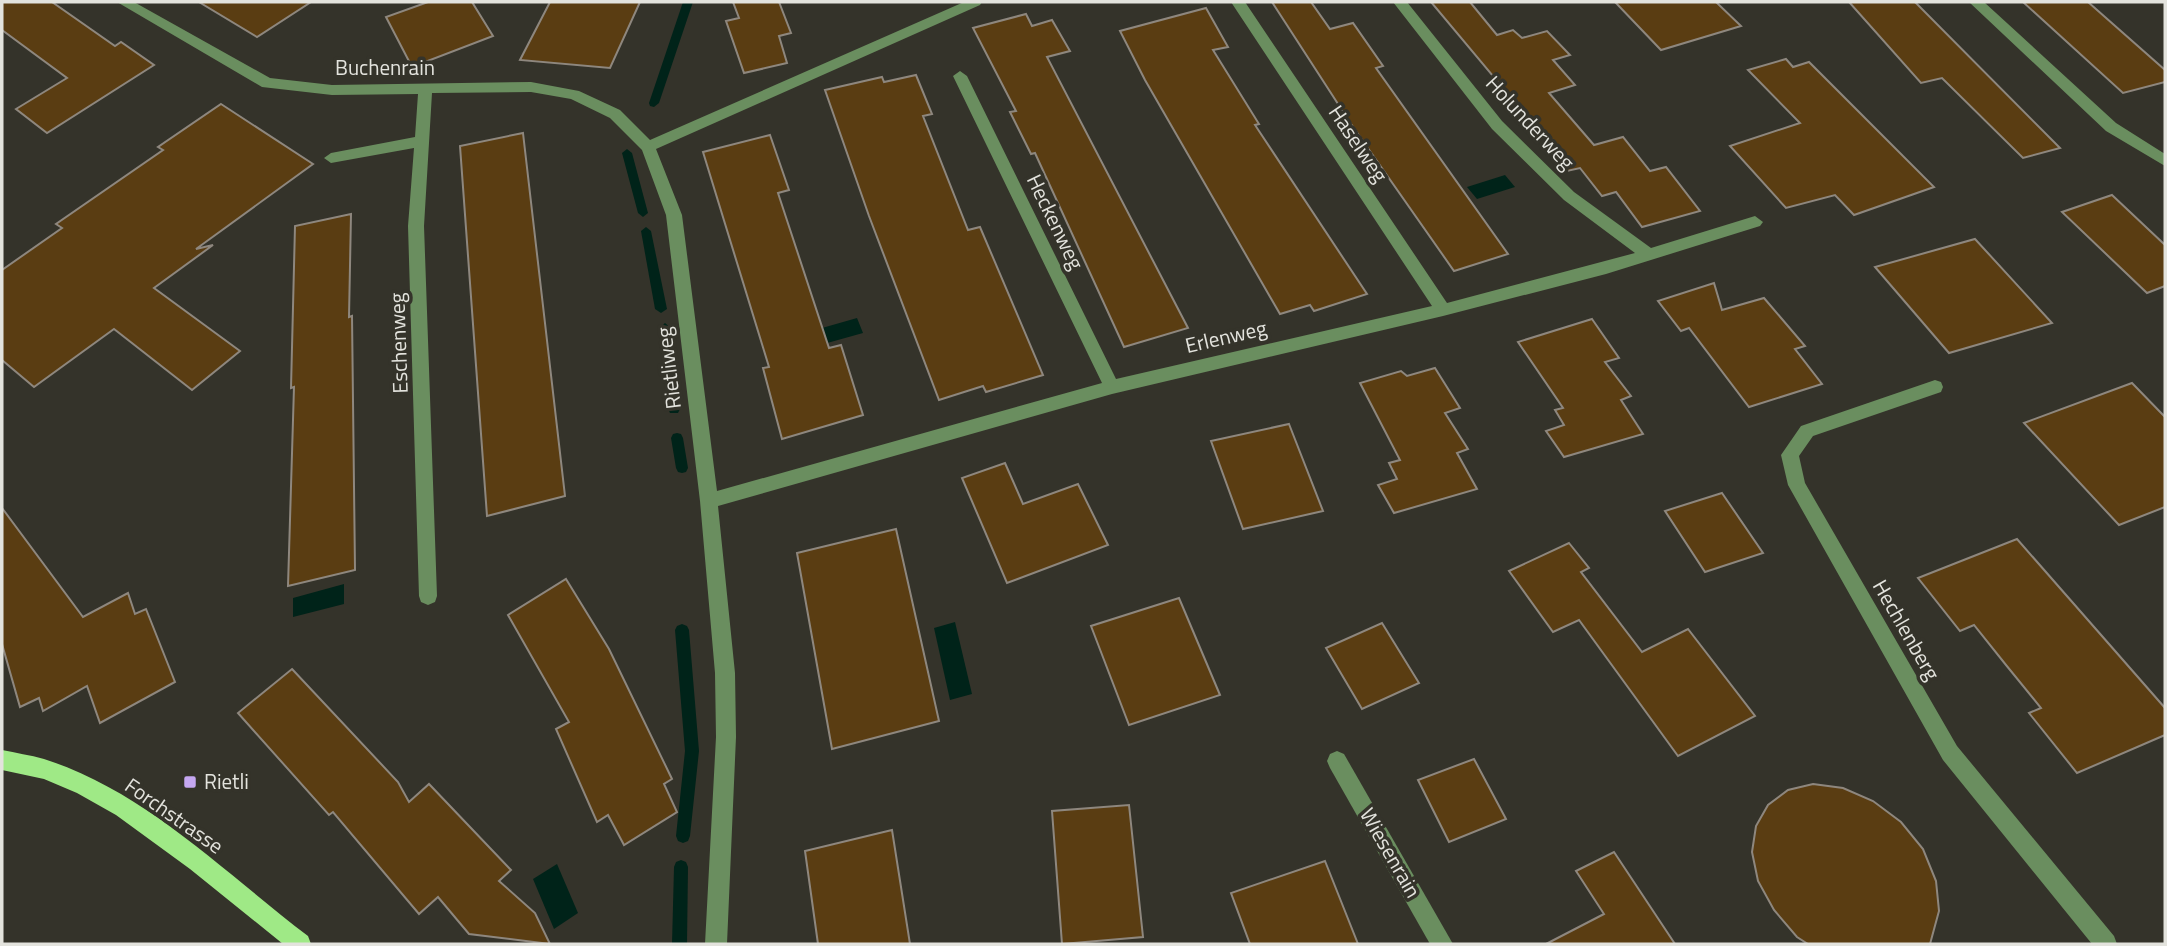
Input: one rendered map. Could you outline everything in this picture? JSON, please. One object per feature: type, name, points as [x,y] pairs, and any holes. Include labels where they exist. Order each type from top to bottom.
[{"type":"main road","name":"Forchstrasse","points":[[2,761],[46,772],[117,804],[202,864],[259,914],[300,944]]},
{"type":"street","name":"Buchenrain","points":[[124,2],[267,83],[332,90],[531,87],[574,95],[615,114],[648,148]]},
{"type":"street","points":[[648,148],[975,2]]},
{"type":"street","name":"Haselweg","points":[[1238,2],[1443,310]]},
{"type":"street","name":"Holunderweg","points":[[1400,2],[1497,125],[1569,196],[1647,254]]},
{"type":"street","points":[[1976,2],[2111,127],[2165,161]]},
{"type":"street","name":"Heckenweg","points":[[960,76],[1112,387]]},
{"type":"street","name":"Eschenweg","points":[[425,90],[416,226],[428,596]]},
{"type":"street","points":[[331,158],[422,141]]},
{"type":"street","name":"Rietliweg","points":[[648,148],[674,215],[709,501],[725,673],[726,737],[716,944]]},
{"type":"street","name":"Erlenweg","points":[[709,501],[1112,387],[1443,310],[1606,268],[1755,222]]},
{"type":"street","name":"Hechlenberg","points":[[1935,387],[1807,431],[1790,455],[1797,485],[1950,753],[2106,944]]},
{"type":"street","name":"Wiesenrain","points":[[1337,761],[1443,944]]},
{"type":"shaded area","points":[[1505,175],[1515,187],[1477,199],[1467,187]]},
{"type":"shaded area","points":[[857,318],[863,333],[820,345],[815,330]]},
{"type":"shaded area","points":[[344,584],[344,604],[293,617],[293,598]]},
{"type":"shaded area","points":[[955,622],[972,694],[950,700],[934,628]]},
{"type":"shaded area","points":[[557,864],[578,913],[554,929],[533,879]]},
{"type":"building","points":[[2,2],[52,2],[115,46],[121,42],[154,65],[47,133],[16,109],[67,78],[2,30]]},
{"type":"building","points":[[199,2],[311,2],[257,37]]},
{"type":"building","points":[[428,2],[472,2],[493,36],[412,67],[386,17]]},
{"type":"building","points":[[550,2],[640,2],[610,68],[520,60]]},
{"type":"building","points":[[733,2],[779,2],[791,33],[779,36],[787,63],[744,73],[726,21],[739,18]]},
{"type":"building","points":[[1272,2],[1311,2],[1330,29],[1353,23],[1383,66],[1376,68],[1508,254],[1454,271],[1351,124]]},
{"type":"building","points":[[1431,2],[1470,2],[1497,35],[1513,30],[1522,38],[1547,31],[1570,55],[1553,60],[1575,85],[1549,93],[1594,145],[1623,137],[1650,171],[1666,167],[1700,211],[1642,227],[1616,192],[1602,196],[1580,168],[1567,171],[1519,107]]},
{"type":"building","points":[[1615,2],[1716,2],[1741,26],[1661,50]]},
{"type":"building","points":[[1849,2],[1915,2],[2060,148],[2023,158],[1942,78],[1921,83]]},
{"type":"building","points":[[2023,2],[2088,2],[2165,70],[2165,82],[2123,93]]},
{"type":"building","points":[[1206,8],[1228,47],[1213,50],[1259,124],[1255,125],[1367,294],[1314,311],[1310,305],[1280,314],[1145,80],[1120,31]]},
{"type":"building","points":[[1026,14],[1032,26],[1052,20],[1070,51],[1047,57],[1188,328],[1124,347],[1035,153],[1031,154],[1010,112],[1016,111],[973,28]]},
{"type":"building","points":[[1786,59],[1793,67],[1809,62],[1934,187],[1854,215],[1835,195],[1786,208],[1730,146],[1800,123],[1748,70]]},
{"type":"building","points":[[916,75],[932,114],[923,116],[968,230],[980,227],[1043,375],[986,392],[983,386],[939,400],[869,216],[825,90],[882,77],[884,82]]},
{"type":"building","points":[[221,104],[313,164],[196,249],[213,245],[154,288],[240,351],[192,390],[114,329],[34,387],[2,360],[2,270],[62,228],[56,224],[163,150],[158,147]]},
{"type":"building","points":[[523,133],[565,496],[487,516],[460,146]]},
{"type":"building","points":[[770,135],[789,190],[778,193],[829,348],[841,345],[863,415],[782,439],[763,368],[769,367],[703,152]]},
{"type":"building","points":[[2112,195],[2165,245],[2165,286],[2147,293],[2062,212]]},
{"type":"building","points":[[351,214],[349,317],[352,316],[355,570],[288,586],[294,387],[291,388],[295,226]]},
{"type":"building","points":[[1975,239],[2052,323],[1949,353],[1875,267]]},
{"type":"building","points":[[1714,283],[1722,310],[1764,298],[1805,346],[1795,349],[1822,384],[1749,407],[1689,328],[1681,331],[1658,301]]},
{"type":"building","points":[[1592,319],[1619,358],[1605,362],[1631,396],[1621,400],[1643,434],[1564,457],[1546,431],[1564,425],[1555,410],[1563,408],[1518,342]]},
{"type":"building","points":[[1435,368],[1460,408],[1445,413],[1468,449],[1457,453],[1477,489],[1394,513],[1378,485],[1397,479],[1389,463],[1400,460],[1360,383],[1401,371],[1407,376]]},
{"type":"building","points":[[2132,383],[2165,417],[2165,507],[2119,525],[2024,423]]},
{"type":"building","points":[[1289,424],[1323,511],[1243,529],[1211,441]]},
{"type":"building","points":[[1005,463],[1023,504],[1078,484],[1108,545],[1007,583],[962,478]]},
{"type":"building","points":[[1722,493],[1763,553],[1705,572],[1665,511]]},
{"type":"building","points":[[2,508],[83,617],[128,593],[135,614],[146,609],[175,682],[100,723],[87,686],[43,711],[39,698],[20,707],[2,644]]},
{"type":"building","points":[[896,529],[939,721],[832,749],[797,553]]},
{"type":"building","points":[[2017,539],[2165,708],[2165,735],[2077,773],[2029,713],[2041,708],[1974,625],[1960,631],[1918,578]]},
{"type":"building","points":[[1569,543],[1589,568],[1581,572],[1642,652],[1688,629],[1755,716],[1678,756],[1579,620],[1553,632],[1509,571]]},
{"type":"building","points":[[566,579],[609,649],[672,779],[664,784],[677,812],[624,845],[608,815],[597,822],[556,729],[569,722],[508,615]]},
{"type":"building","points":[[1179,598],[1220,695],[1129,725],[1091,626]]},
{"type":"building","points":[[1382,623],[1419,683],[1362,709],[1326,648]]},
{"type":"building","points":[[292,669],[398,782],[409,802],[429,784],[511,870],[499,881],[535,913],[550,944],[469,934],[438,897],[419,914],[333,812],[329,815],[238,713]]},
{"type":"building","points":[[1474,759],[1506,819],[1449,842],[1418,780]]},
{"type":"building","points":[[1813,784],[1843,788],[1873,801],[1901,822],[1923,849],[1936,881],[1939,911],[1930,944],[1808,944],[1797,937],[1774,910],[1758,881],[1752,852],[1756,826],[1768,805],[1788,790]]},
{"type":"building","points":[[1129,805],[1143,937],[1062,944],[1052,811]]},
{"type":"building","points":[[892,830],[910,944],[818,944],[805,851]]},
{"type":"building","points":[[1614,852],[1675,944],[1546,944],[1604,914],[1576,871]]},
{"type":"building","points":[[1325,861],[1358,944],[1250,944],[1231,893]]},
{"type":"waterway","points":[[654,103],[688,2]]},
{"type":"waterway","points":[[627,153],[643,213]]},
{"type":"waterway","points":[[646,231],[661,309]]},
{"type":"waterway","points":[[665,328],[674,409]]},
{"type":"waterway","points":[[677,438],[682,468]]},
{"type":"waterway","points":[[682,630],[692,751],[683,836]]},
{"type":"waterway","points":[[679,944],[681,867]]},
{"type":"place","name":"Rietli","points":[[190,782]]}]
